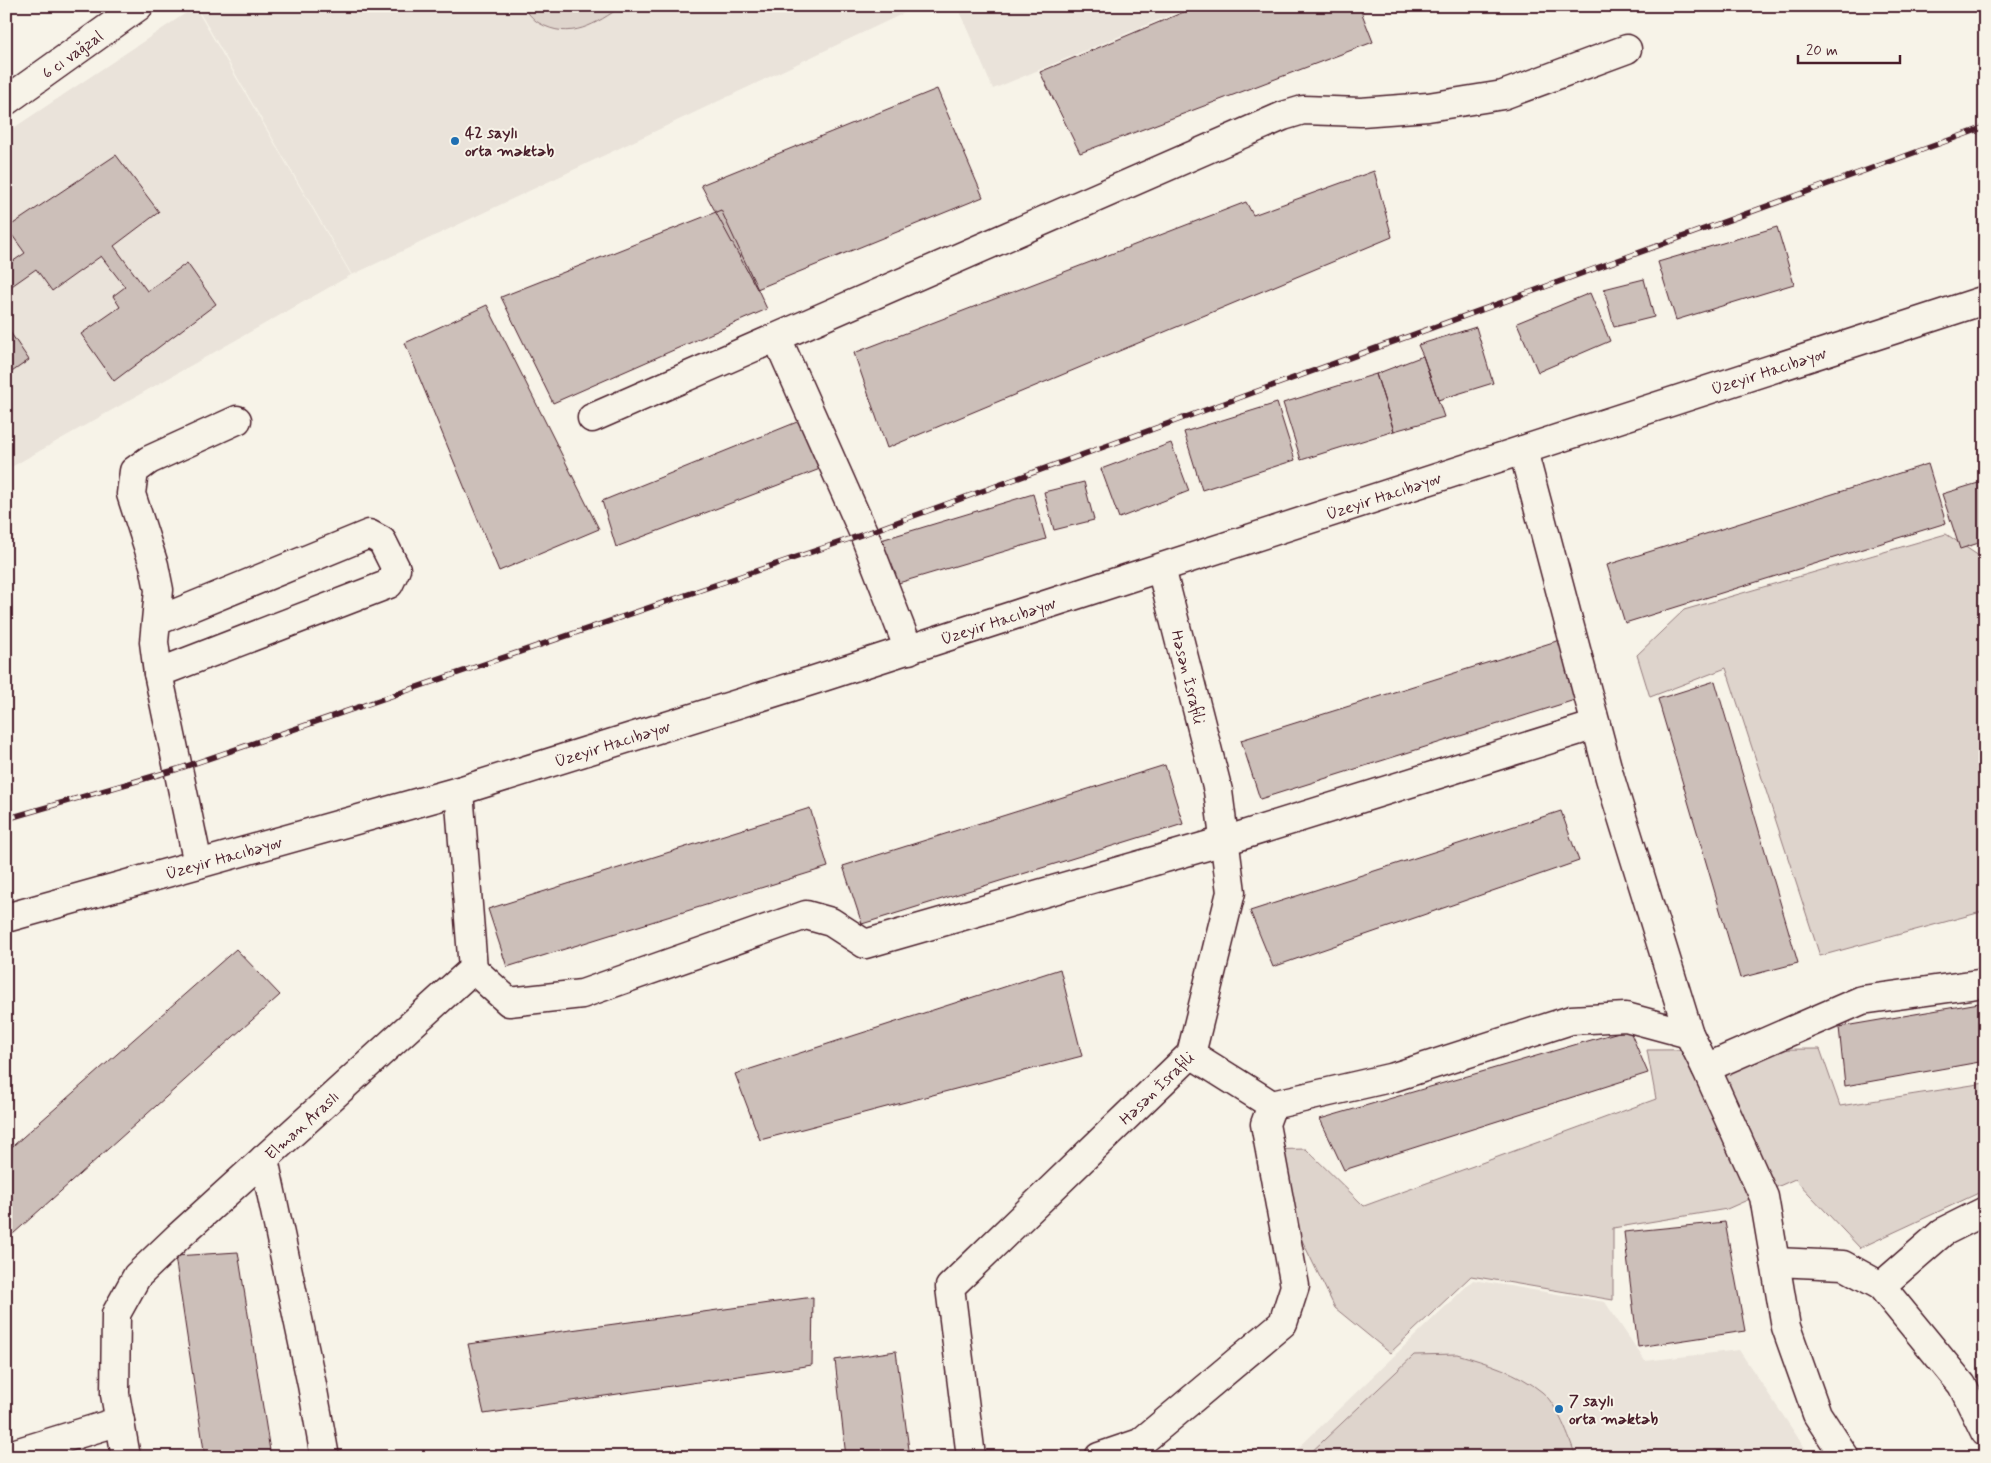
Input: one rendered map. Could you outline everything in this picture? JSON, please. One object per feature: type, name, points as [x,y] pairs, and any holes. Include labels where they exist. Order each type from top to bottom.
[{"type":"main road","name":"6 cı vağzal","points":[[6,101],[139,6]]},
{"type":"main road","points":[[592,418],[1283,116],[1303,110],[1361,112],[1428,107],[1503,95],[1627,49]]},
{"type":"main road","name":"Üzeyir Hacıbəyov","points":[[6,918],[459,791],[909,650],[1985,300]]},
{"type":"main road","points":[[777,338],[864,534],[909,650]]},
{"type":"main road","points":[[198,864],[158,672],[154,642],[159,590],[154,565],[131,494],[134,471],[149,460],[237,420]]},
{"type":"main road","points":[[1523,450],[1610,778],[1688,1034],[1706,1068],[1764,1197],[1786,1327],[1817,1414],[1845,1457]]},
{"type":"main road","points":[[156,620],[368,534],[382,541],[396,569],[389,584],[158,672]]},
{"type":"main road","name":"Həsən İsrafili","points":[[971,1457],[950,1287],[1191,1054],[1231,892],[1218,791],[1161,568]]},
{"type":"main road","points":[[459,791],[473,969],[509,1002],[582,994],[806,915],[831,922],[865,944],[1224,841],[1596,725]]},
{"type":"main road","name":"Elman Araslı","points":[[126,1457],[115,1394],[116,1314],[137,1276],[473,969]]},
{"type":"main road","points":[[1706,1068],[1862,1000],[1985,983]]},
{"type":"main road","points":[[1191,1054],[1272,1105],[1394,1076],[1571,1020],[1626,1017],[1688,1034]]},
{"type":"main road","points":[[1099,1457],[1140,1443],[1283,1323],[1295,1286],[1265,1124],[1272,1105]]},
{"type":"main road","points":[[264,1159],[312,1385],[325,1457]]},
{"type":"main road","points":[[1881,1286],[1943,1232],[1985,1211]]},
{"type":"main road","points":[[1775,1262],[1843,1265],[1881,1286],[1962,1385],[1985,1432]]},
{"type":"main road","points":[[6,1456],[120,1421]]},
{"type":"shaded area","name":"42 saylı orta məktəb","points":[[196,6],[919,6],[352,275]]},
{"type":"shaded area","points":[[522,6],[622,6],[602,19],[582,28],[561,30],[550,28],[537,22]]},
{"type":"shaded area","points":[[957,6],[1192,6],[993,89]]},
{"type":"shaded area","points":[[195,7],[351,275],[6,470],[6,133]]},
{"type":"shaded area","points":[[1946,534],[1979,556],[1985,554],[1985,911],[1820,956],[1726,668],[1650,697],[1637,655],[1684,610]]},
{"type":"shaded area","points":[[1820,1049],[1840,1106],[1985,1083],[1985,1190],[1860,1248],[1795,1179],[1727,1209],[1613,1228],[1613,1300],[1471,1276],[1390,1353],[1335,1308],[1258,1150],[1306,1149],[1364,1206],[1656,1099],[1647,1050]]},
{"type":"shaded area","name":"7 saylı orta məktəb","points":[[1473,1280],[1605,1302],[1645,1361],[1739,1350],[1811,1457],[1289,1457]]},
{"type":"shaded area","points":[[1457,1354],[1491,1365],[1523,1379],[1548,1397],[1567,1432],[1576,1457],[1306,1457],[1414,1355]]},
{"type":"building","points":[[1198,6],[1359,6],[1373,42],[1080,153],[1040,72]]},
{"type":"building","points":[[937,89],[983,197],[757,289],[701,185]]},
{"type":"building","points":[[116,155],[159,212],[114,246],[147,291],[187,263],[216,304],[114,381],[81,334],[120,307],[113,296],[125,287],[101,256],[52,291],[36,269],[6,290],[6,266],[25,253],[7,228]]},
{"type":"building","points":[[1374,171],[1392,237],[887,448],[854,353],[1246,202],[1253,215]]},
{"type":"building","points":[[721,210],[767,309],[553,403],[501,297]]},
{"type":"building","points":[[1777,227],[1794,284],[1676,320],[1658,262]]},
{"type":"building","points":[[1644,279],[1654,317],[1614,327],[1604,289]]},
{"type":"building","points":[[1590,293],[1610,341],[1538,372],[1517,323]]},
{"type":"building","points":[[487,305],[599,529],[499,571],[405,343]]},
{"type":"building","points":[[6,326],[29,360],[6,376]]},
{"type":"building","points":[[1476,327],[1493,383],[1438,400],[1418,345]]},
{"type":"building","points":[[1423,356],[1444,417],[1394,431],[1376,374]]},
{"type":"building","points":[[1376,374],[1394,431],[1301,460],[1283,403]]},
{"type":"building","points":[[1277,403],[1295,460],[1202,490],[1184,432]]},
{"type":"building","points":[[802,420],[820,469],[616,547],[602,501]]},
{"type":"building","points":[[1171,443],[1189,491],[1119,518],[1101,469]]},
{"type":"building","points":[[1928,464],[1946,523],[1625,623],[1607,565]]},
{"type":"building","points":[[1985,481],[1985,541],[1960,549],[1942,494]]},
{"type":"building","points":[[1084,482],[1094,520],[1054,530],[1044,492]]},
{"type":"building","points":[[1033,494],[1046,539],[895,584],[881,540]]},
{"type":"building","points":[[1563,639],[1581,698],[1260,799],[1241,740]]},
{"type":"building","points":[[1715,681],[1798,963],[1740,978],[1658,699]]},
{"type":"building","points":[[1165,765],[1183,824],[862,924],[843,866]]},
{"type":"building","points":[[810,808],[828,867],[507,967],[488,909]]},
{"type":"building","points":[[1561,811],[1579,861],[1273,967],[1250,911]]},
{"type":"building","points":[[236,949],[280,995],[13,1234],[6,1225],[6,1152]]},
{"type":"building","points":[[1060,969],[1082,1056],[760,1140],[735,1074]]},
{"type":"building","points":[[1985,1002],[1985,1061],[1845,1086],[1839,1027]]},
{"type":"building","points":[[1629,1029],[1648,1073],[1344,1170],[1320,1119]]},
{"type":"building","points":[[1725,1222],[1745,1331],[1638,1347],[1624,1232]]},
{"type":"building","points":[[238,1252],[271,1457],[205,1457],[175,1256]]},
{"type":"building","points":[[813,1297],[812,1365],[484,1414],[468,1344]]},
{"type":"building","points":[[896,1351],[910,1457],[846,1457],[835,1360]]},
{"type":"railway","points":[[6,819],[178,769],[864,534],[1985,127]]},
{"type":"place","name":"42 saylı orta məktəb","points":[[455,141]]},
{"type":"place","name":"7 saylı orta məktəb","points":[[1559,1409]]}]
